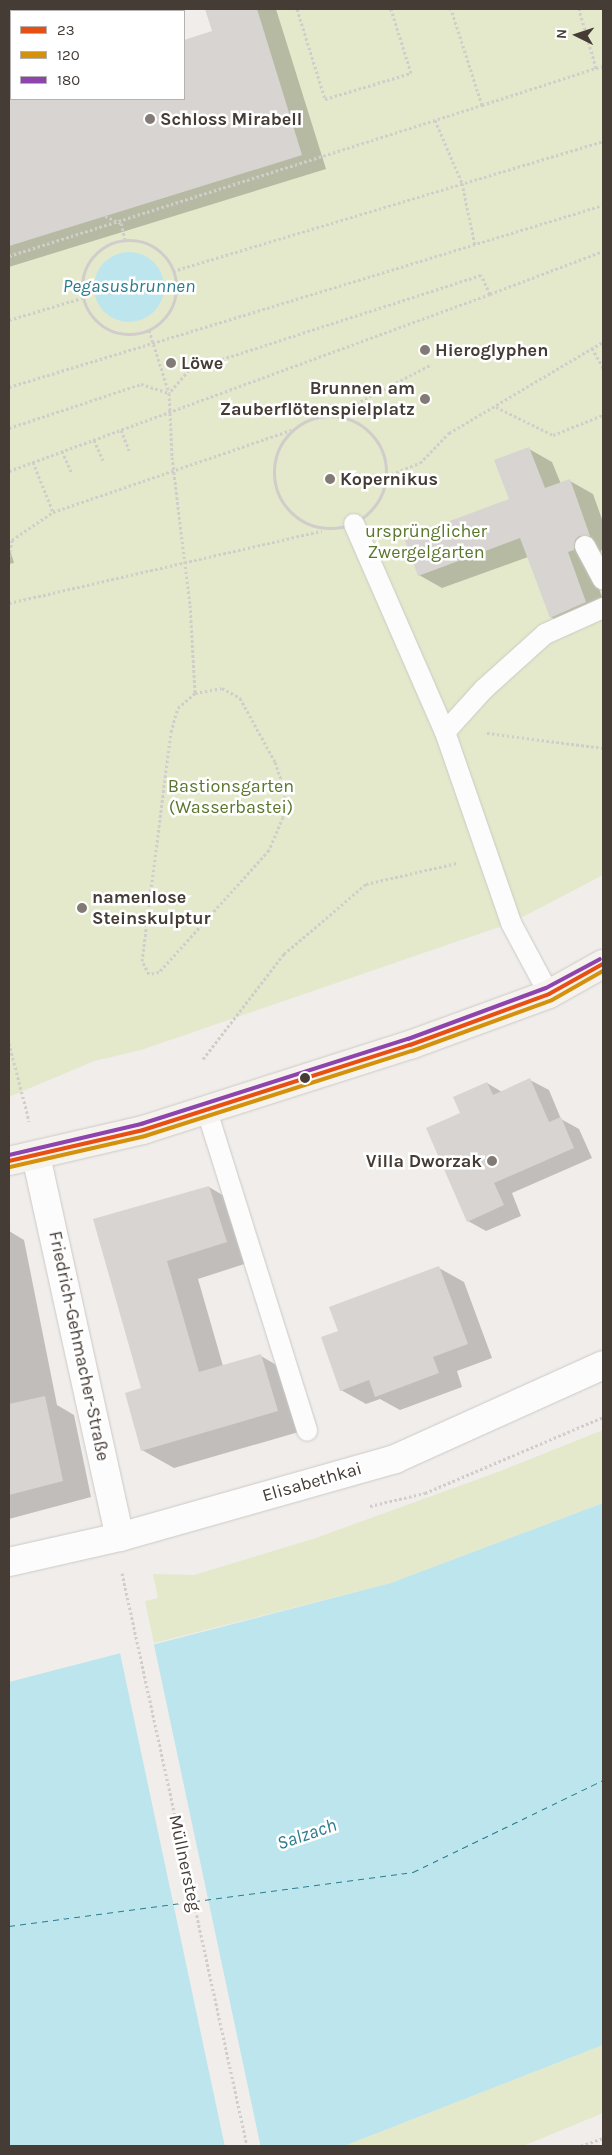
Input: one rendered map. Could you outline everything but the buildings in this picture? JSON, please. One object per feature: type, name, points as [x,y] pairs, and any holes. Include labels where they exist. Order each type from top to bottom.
[{"type":"main road","points":[[9,1160],[36,1156],[208,1111],[410,1045],[549,994],[603,964]]},
{"type":"street","name":"Friedrich-Gehmacher-Straße","points":[[36,1156],[120,1537]]},
{"type":"street","name":"Elisabethkai","points":[[9,1562],[120,1537],[395,1459],[603,1365]]},
{"type":"lane","points":[[354,524],[445,732],[489,855],[510,923],[549,994]]},
{"type":"lane","points":[[585,546],[603,580]]},
{"type":"lane","points":[[445,732],[484,689],[545,634],[603,608]]},
{"type":"lane","points":[[208,1111],[308,1431]]},
{"type":"path","points":[[297,9],[325,99],[411,73],[391,9]]},
{"type":"path","points":[[451,9],[482,105]]},
{"type":"path","points":[[579,9],[596,68]]},
{"type":"path","points":[[9,256],[120,223],[603,66]]},
{"type":"path","points":[[435,120],[462,183],[475,246]]},
{"type":"path","points":[[173,271],[603,141]]},
{"type":"path","points":[[9,387],[152,342],[475,246],[603,205]]},
{"type":"path","points":[[104,216],[120,223],[125,239]]},
{"type":"path","points":[[125,239],[154,247],[166,257],[173,271],[175,298],[164,317],[148,330],[128,334],[108,330],[88,311],[82,298],[84,270],[91,259],[112,242],[125,239]]},
{"type":"path","points":[[9,471],[603,251]]},
{"type":"path","points":[[170,393],[189,370],[481,275],[490,294]]},
{"type":"path","points":[[9,320],[82,298]]},
{"type":"path","points":[[148,330],[170,393],[168,412],[190,605],[195,693]]},
{"type":"path","points":[[386,476],[420,463],[449,433],[603,342]]},
{"type":"path","points":[[592,348],[603,368]]},
{"type":"path","points":[[9,557],[12,540],[53,512],[292,430],[311,419],[333,416],[432,364]]},
{"type":"path","points":[[9,428],[141,384],[170,393]]},
{"type":"path","points":[[495,407],[553,435],[603,416]]},
{"type":"path","points":[[9,603],[354,524],[377,505],[386,476],[384,454],[373,435],[355,421],[333,416]]},
{"type":"path","points":[[121,430],[129,450]]},
{"type":"path","points":[[292,430],[277,452],[274,479],[283,505],[303,523],[330,530]]},
{"type":"path","points":[[94,440],[102,460]]},
{"type":"path","points":[[62,451],[72,473]]},
{"type":"path","points":[[33,462],[53,512]]},
{"type":"path","points":[[222,688],[240,698],[275,762],[285,791],[284,816],[269,850],[159,972],[149,974],[142,962],[171,732],[178,708],[195,693],[222,688]]},
{"type":"path","points":[[445,732],[503,733],[603,748]]},
{"type":"path","points":[[203,1059],[284,954],[366,884],[489,855]]},
{"type":"path","points":[[9,1043],[26,1105]]},
{"type":"path","name":"Müllnersteg","points":[[123,1580],[247,2146]]},
{"type":"path","points":[[581,2146],[603,2138]]},
{"type":"green space","points":[[257,9],[603,9],[603,875],[511,923],[141,1050],[94,1061],[9,1097],[9,246],[302,155]]},
{"type":"green space","points":[[603,1430],[603,1503],[391,1583],[154,1643],[145,1601],[158,1598],[153,1574],[194,1575],[313,1539],[498,1472]]},
{"type":"green space","points":[[603,2045],[603,2113],[523,2146],[344,2146]]},
{"type":"water","name":"Pegasusbrunnen","points":[[129,252],[142,255],[154,262],[161,274],[164,287],[161,300],[154,312],[142,319],[129,322],[116,319],[104,312],[97,300],[94,287],[97,274],[104,262],[116,255]]},
{"type":"water","name":"Salzach","points":[[603,1503],[603,2045],[344,2146],[9,2146],[9,1682],[391,1583]]},
{"type":"pier","points":[[153,1640],[261,2146],[225,2146],[119,1647]]},
{"type":"ferry route","points":[[9,1926],[413,1872],[603,1780]]},
{"type":"transit line","name":"180","points":[[9,1155],[141,1124],[408,1039],[546,988],[600,959]]},
{"type":"transit line","name":"23","points":[[9,1161],[143,1130],[410,1045],[549,994],[603,964]]},
{"type":"transit line","name":"120","points":[[10,1167],[145,1136],[412,1051],[552,1000],[603,971]]},
{"type":"place","name":"Schloss Mirabell","points":[[150,119]]},
{"type":"place","name":"Hieroglyphen","points":[[425,350]]},
{"type":"place","name":"Löwe","points":[[171,363]]},
{"type":"place","name":"Brunnen am Zauberflötenspielplatz","points":[[425,399]]},
{"type":"place","name":"Kopernikus","points":[[330,479]]},
{"type":"place","name":"namenlose Steinskulptur","points":[[82,908]]},
{"type":"place","name":"Villa Dworzak","points":[[492,1161]]},
{"type":"park label","name":"ursprünglicher Zwergelgarten","points":[[426,542]]},
{"type":"park label","name":"Bastionsgarten (Wasserbastei)","points":[[231,798]]}]
